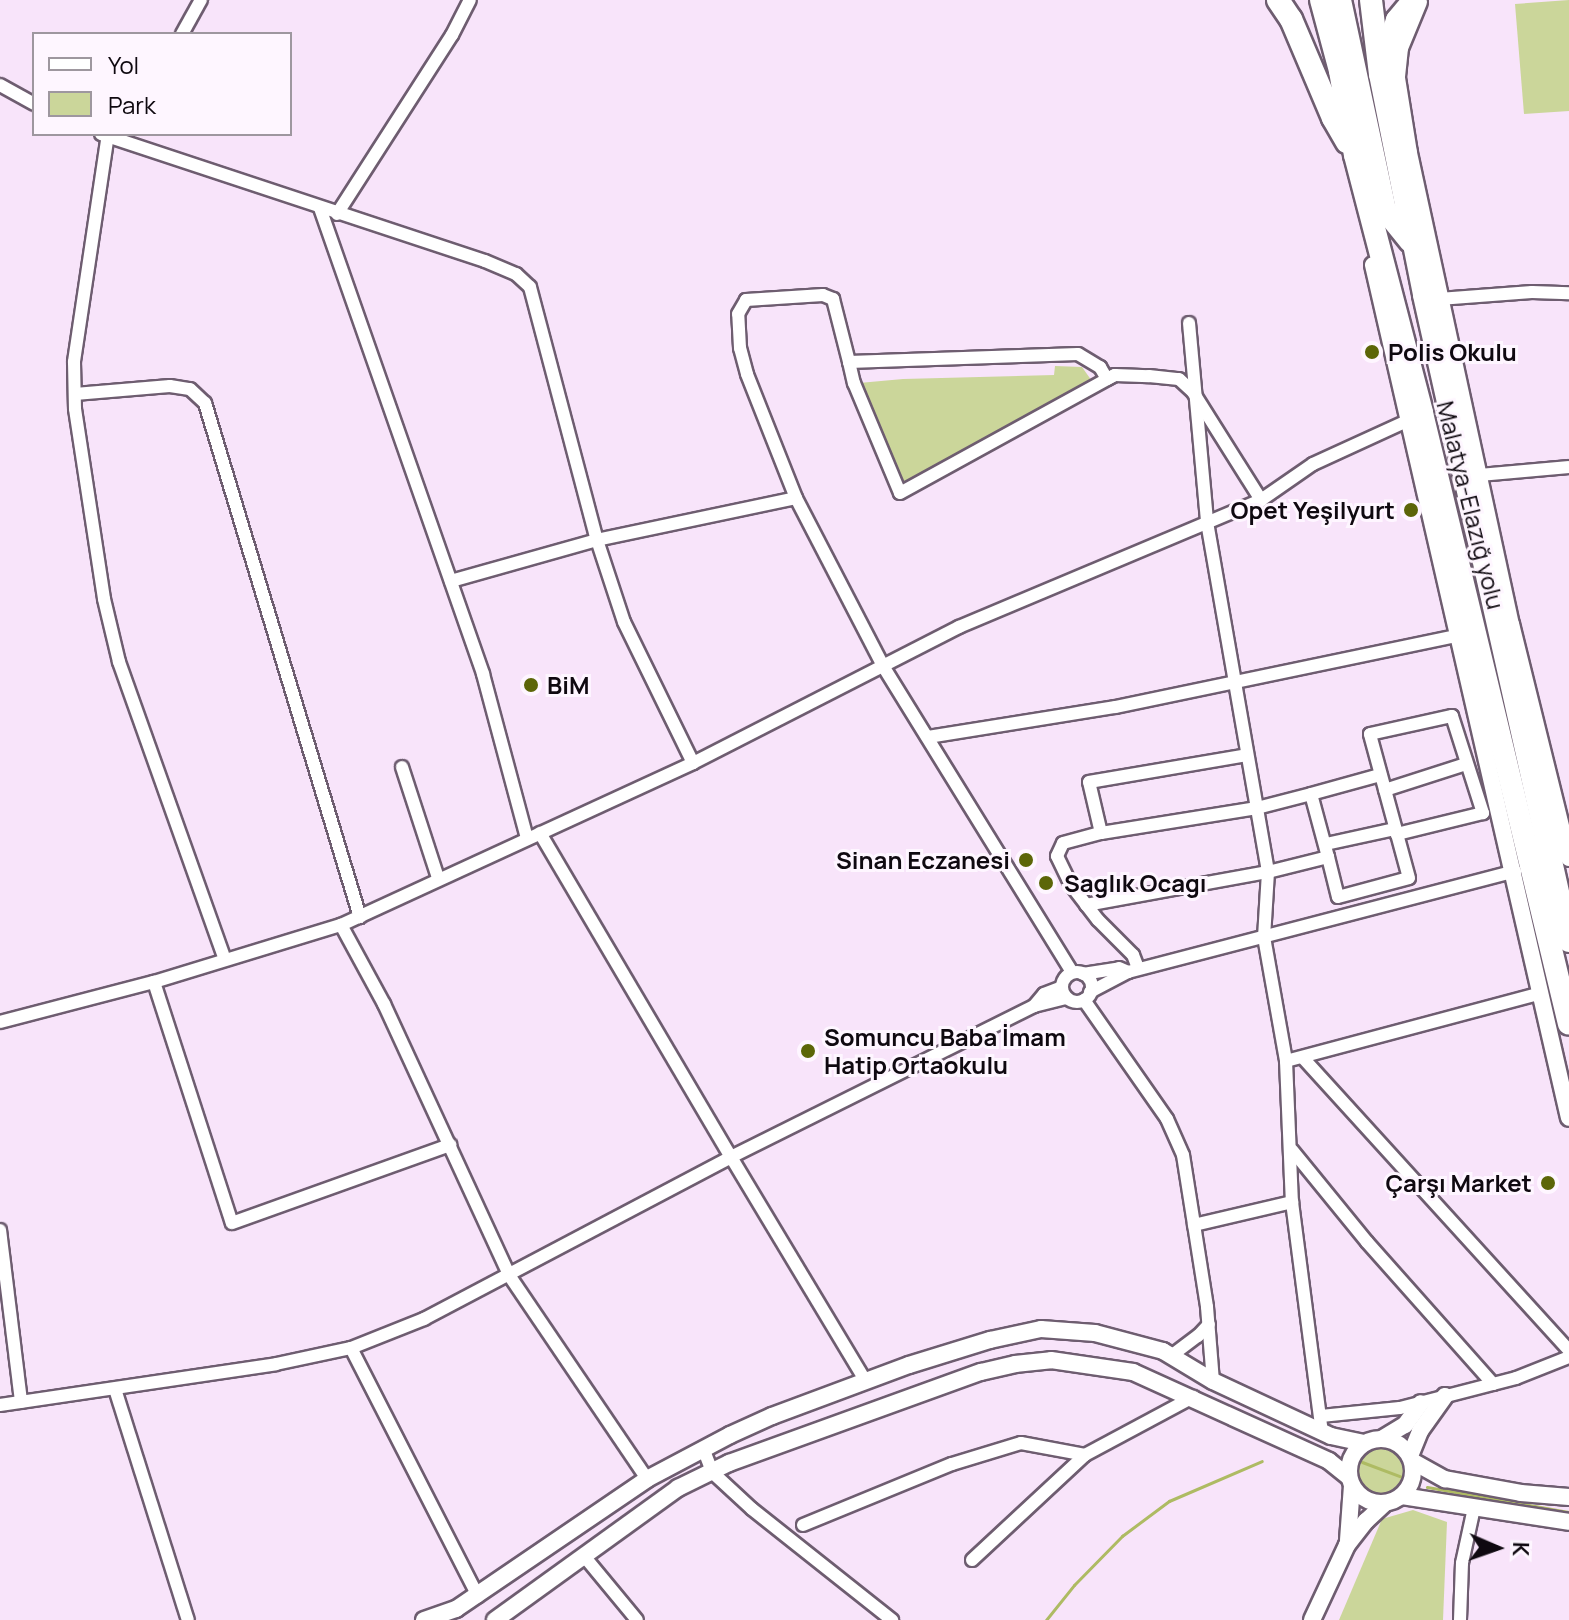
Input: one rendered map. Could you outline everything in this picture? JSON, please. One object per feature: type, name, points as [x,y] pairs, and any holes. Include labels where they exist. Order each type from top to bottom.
[{"type":"highway","points":[[1278,0],[1312,63],[1333,118],[1355,155],[1363,216]]},
{"type":"highway","name":"Malatya-Elazığ yolu","points":[[1371,0],[1380,74],[1413,245],[1569,941]]},
{"type":"highway","points":[[1380,74],[1397,20],[1417,0]]},
{"type":"highway","points":[[1332,3],[1385,210],[1413,245]]},
{"type":"highway","name":"Malatya-Elazığ yolu","points":[[1332,3],[1355,155],[1415,383],[1569,1024]]},
{"type":"main road","points":[[1417,0],[1400,48],[1397,78],[1439,299],[1511,624]]},
{"type":"main road","points":[[1363,216],[1407,421],[1515,871],[1538,994],[1569,1118]]},
{"type":"main road","points":[[1451,416],[1564,814],[1569,858]]},
{"type":"main road","points":[[1515,871],[1569,1034]]},
{"type":"main road","points":[[424,1620],[456,1609],[478,1596],[647,1479],[703,1448],[772,1416],[865,1380],[990,1340],[1041,1329],[1095,1333],[1171,1356],[1213,1381],[1364,1443]]},
{"type":"main road","points":[[495,1620],[678,1488],[712,1472],[981,1372],[1015,1364],[1051,1360],[1113,1367],[1166,1384],[1329,1461],[1366,1500],[1385,1503]]},
{"type":"main road","points":[[1402,1496],[1412,1482],[1411,1458],[1425,1422],[1445,1396]]},
{"type":"main road","points":[[1312,1620],[1347,1545],[1354,1501],[1351,1458],[1364,1443],[1383,1438],[1405,1425],[1421,1403]]},
{"type":"main road","points":[[1383,1438],[1399,1444],[1411,1458],[1445,1479],[1521,1493],[1569,1497]]},
{"type":"main road","points":[[1347,1545],[1385,1503],[1402,1496],[1569,1522]]},
{"type":"street","points":[[183,32],[201,0]]},
{"type":"street","points":[[337,214],[452,35],[466,1]]},
{"type":"street","points":[[0,85],[32,103]]},
{"type":"street","points":[[105,136],[74,362],[75,394],[104,599],[119,662],[225,959]]},
{"type":"street","points":[[108,136],[485,261],[516,274],[530,287],[597,540],[624,622],[693,763]]},
{"type":"street","points":[[320,208],[483,674],[527,838]]},
{"type":"street","points":[[1439,299],[1532,292],[1569,293]]},
{"type":"street","points":[[1087,996],[1091,983],[1078,973],[883,666],[796,498],[747,374],[737,330],[738,308],[746,300],[823,295],[833,299],[854,383],[900,493],[1115,375]]},
{"type":"street","points":[[1189,323],[1207,522],[1268,872],[1264,937],[1286,1061],[1292,1202],[1321,1424],[1493,1384],[1569,1357]]},
{"type":"street","points":[[849,362],[1078,354],[1100,367],[1107,379],[1115,375],[1179,379],[1193,392],[1261,500]]},
{"type":"street","points":[[75,394],[170,386],[190,389],[205,403],[360,917]]},
{"type":"street","points":[[0,1022],[154,982],[360,917],[438,878],[693,763],[926,647],[959,627],[1261,500],[1313,464],[1407,421]]},
{"type":"street","points":[[1480,475],[1569,467]]},
{"type":"street","points":[[451,581],[597,540],[796,498]]},
{"type":"street","points":[[928,737],[1116,707],[1457,636]]},
{"type":"street","points":[[1086,905],[1268,872],[1327,850],[1396,831],[1483,813],[1452,716],[1370,734],[1380,775],[1385,790],[1396,831],[1409,878],[1338,897],[1327,850],[1311,794]]},
{"type":"street","points":[[1101,833],[1089,782],[1247,755]]},
{"type":"street","points":[[1385,790],[1466,764]]},
{"type":"street","points":[[402,767],[438,878]]},
{"type":"street","points":[[1133,970],[1133,955],[1086,905],[1057,856],[1063,843],[1101,833],[1257,808],[1380,775]]},
{"type":"street","points":[[540,833],[865,1380]]},
{"type":"street","points":[[0,1405],[276,1364],[351,1348],[424,1319],[731,1157],[1034,1006],[1044,994],[1064,992],[1087,996],[1133,970],[1515,871]]},
{"type":"street","points":[[341,925],[384,1004],[509,1275],[647,1479]]},
{"type":"street","points":[[1064,992],[1065,978],[1078,973],[1119,968],[1133,970]]},
{"type":"street","points":[[154,982],[232,1223],[450,1145]]},
{"type":"street","points":[[1286,1061],[1304,1059],[1538,994]]},
{"type":"street","points":[[1087,996],[1167,1119],[1183,1155],[1209,1324],[1213,1381]]},
{"type":"street","points":[[1304,1059],[1569,1350]]},
{"type":"street","points":[[1292,1150],[1367,1242],[1493,1384]]},
{"type":"street","points":[[1194,1225],[1292,1202]]},
{"type":"street","points":[[0,1230],[21,1402]]},
{"type":"street","points":[[1171,1356],[1209,1324]]},
{"type":"street","points":[[351,1348],[478,1596]]},
{"type":"street","points":[[115,1389],[188,1620]]},
{"type":"street","points":[[972,1560],[1085,1455],[1193,1397]]},
{"type":"street","points":[[803,1525],[952,1464],[1021,1443],[1085,1455]]},
{"type":"street","points":[[703,1448],[712,1472],[752,1509],[892,1620]]},
{"type":"street","points":[[1460,1620],[1462,1563],[1474,1508]]},
{"type":"street","points":[[584,1556],[637,1620]]},
{"type":"green space","points":[[1569,0],[1569,111],[1524,114],[1515,4]]},
{"type":"green space","points":[[1055,366],[1082,367],[1094,384],[1092,392],[901,483],[859,383],[1054,375]]},
{"type":"green space","points":[[1382,1446],[1399,1453],[1406,1470],[1399,1487],[1382,1494],[1365,1487],[1358,1470],[1365,1453]]},
{"type":"green space","points":[[1413,1510],[1447,1522],[1443,1620],[1339,1620],[1382,1519]]},
{"type":"waterway","points":[[1046,1620],[1074,1585],[1122,1536],[1169,1501],[1262,1461]]},
{"type":"waterway","points":[[1362,1462],[1402,1477]]},
{"type":"waterway","points":[[1427,1487],[1569,1512]]},
{"type":"place","name":"Polis Okulu","points":[[1372,352]]},
{"type":"place","name":"Opet Yeşilyurt","points":[[1411,510]]},
{"type":"place","name":"BiM","points":[[531,685]]},
{"type":"place","name":"Sinan Eczanesi","points":[[1026,860]]},
{"type":"place","name":"Saglık Ocagı","points":[[1046,883]]},
{"type":"place","name":"Somuncu Baba İmam Hatip Ortaokulu","points":[[808,1051]]},
{"type":"place","name":"Çarşı Market","points":[[1548,1183]]}]
